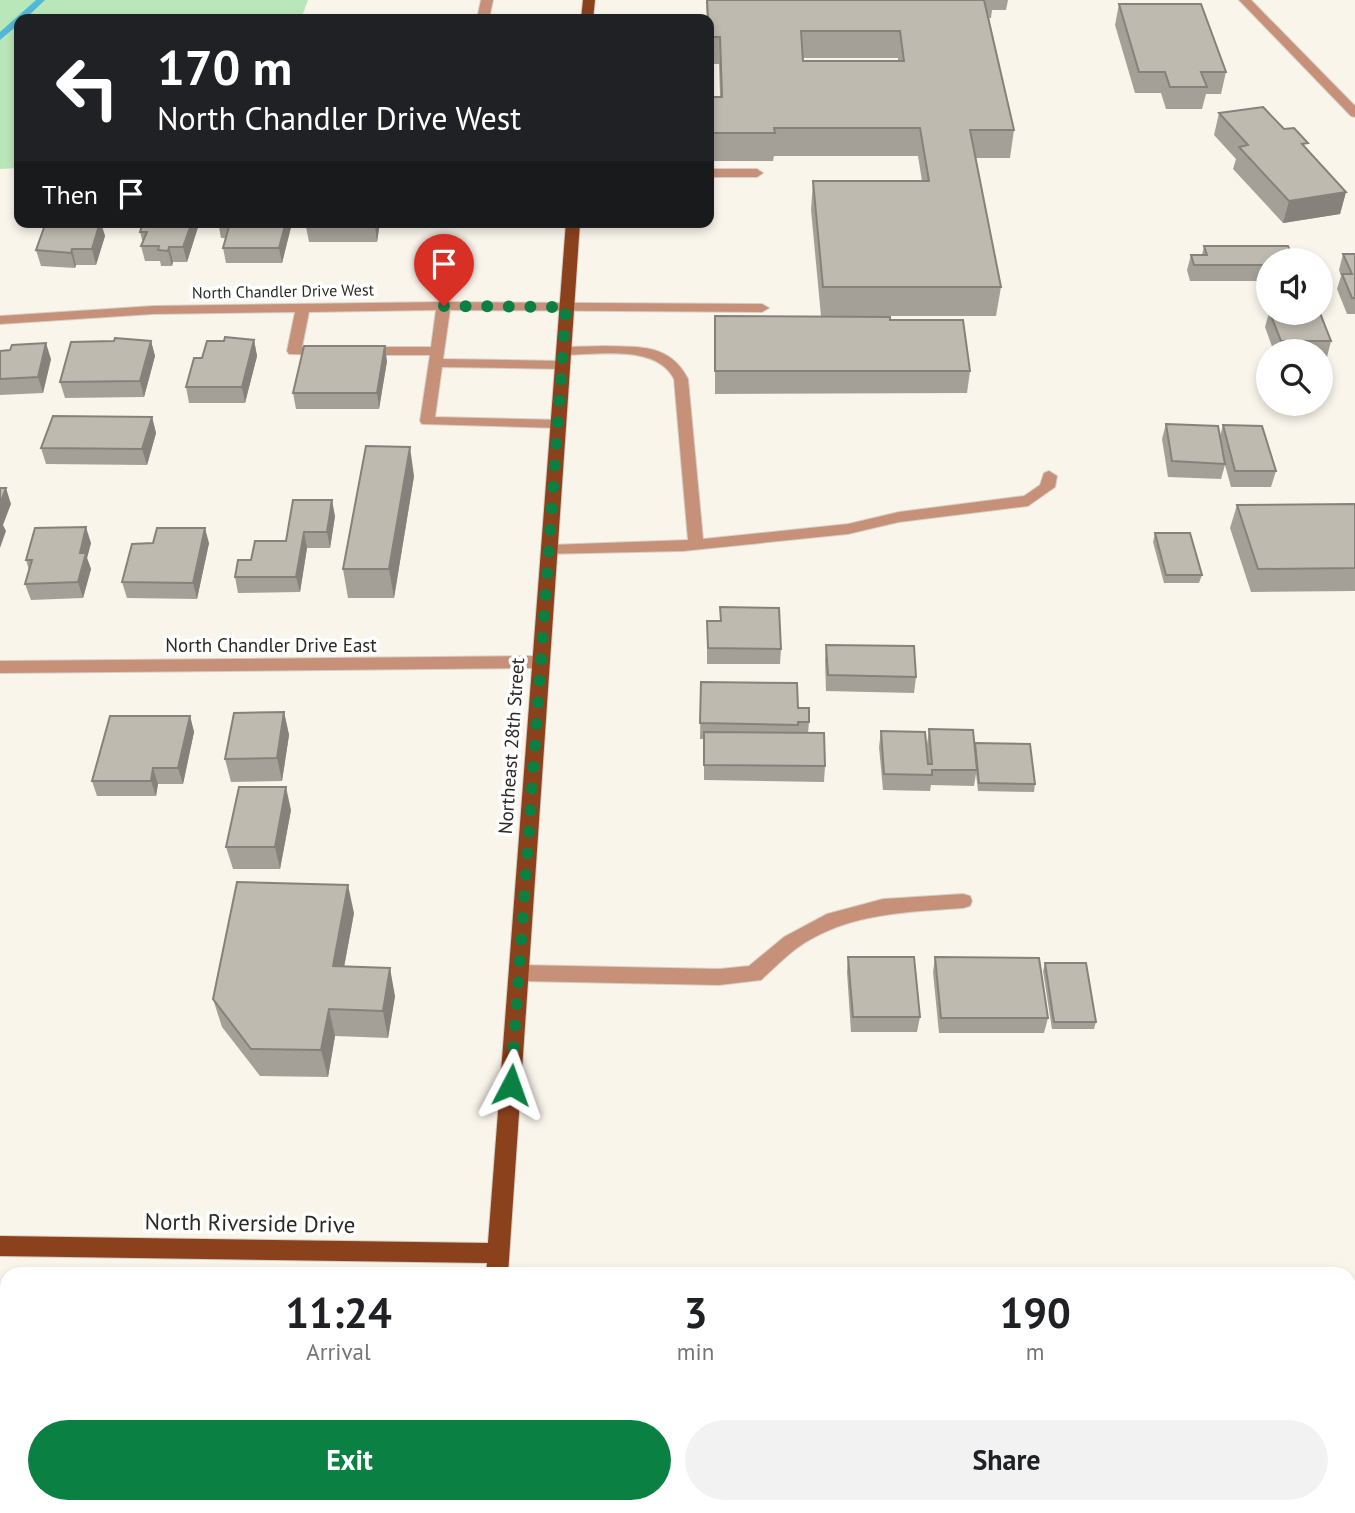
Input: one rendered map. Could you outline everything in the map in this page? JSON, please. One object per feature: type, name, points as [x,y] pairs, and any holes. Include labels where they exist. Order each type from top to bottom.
[{"type":"main road","name":"Northeast 28th Street","points":[[498,1263],[573,228]]},
{"type":"main road","name":"North Riverside Drive","points":[[0,1246],[498,1263]]},
{"type":"street","points":[[1245,0],[1355,113]]},
{"type":"street","points":[[714,173],[758,173]]},
{"type":"street","points":[[444,306],[427,421],[558,424]]},
{"type":"street","name":"North Chandler Drive West","points":[[0,320],[153,310],[444,306],[762,308]]},
{"type":"street","points":[[303,308],[294,351],[436,357],[563,358],[638,353],[661,357],[674,366],[681,379],[695,545]]},
{"type":"street","points":[[549,550],[695,545],[848,529],[899,517],[1028,501],[1047,488],[1049,476]]},
{"type":"street","name":"North Chandler Drive East","points":[[0,667],[541,662]]},
{"type":"street","points":[[519,973],[719,977],[754,974],[791,942],[827,922],[883,906],[963,901]]},
{"type":"green space","points":[[0,0],[308,0],[303,14],[14,14],[14,168],[0,169]]},
{"type":"building","points":[[707,0],[984,0],[1014,130],[970,130],[1001,287],[823,287],[813,181],[929,181],[920,128],[774,128],[775,133],[714,133],[714,97],[722,97],[720,37],[714,37],[714,14],[708,14]],"holes":[[[801,31],[900,31],[904,61],[803,61]]]},
{"type":"building","points":[[1119,4],[1201,4],[1226,72],[1201,72],[1207,87],[1170,87],[1165,72],[1139,72]]},
{"type":"building","points":[[1263,107],[1284,129],[1294,128],[1308,143],[1302,144],[1346,192],[1289,201],[1239,147],[1248,145],[1219,113]]},
{"type":"building","points":[[44,228],[98,228],[92,249],[72,249],[71,253],[36,250]]},
{"type":"building","points":[[141,228],[190,228],[183,247],[169,247],[168,251],[158,250],[159,246],[141,246],[147,232],[140,232]]},
{"type":"building","points":[[229,228],[284,228],[279,248],[223,248]]},
{"type":"building","points":[[1204,246],[1289,248],[1256,248],[1256,265],[1194,265],[1191,255],[1207,255]]},
{"type":"building","points":[[1343,254],[1355,254],[1355,298],[1352,298],[1342,274],[1352,274]]},
{"type":"building","points":[[715,316],[963,320],[970,371],[715,371]]},
{"type":"building","points":[[1275,325],[1325,325],[1330,339],[1280,339]]},
{"type":"building","points":[[225,337],[254,340],[242,387],[186,387],[194,358],[202,358],[207,341],[224,341]]},
{"type":"building","points":[[115,338],[151,341],[140,381],[60,382],[71,342],[114,341]]},
{"type":"building","points":[[46,343],[38,377],[0,379],[0,351],[10,350],[12,345]]},
{"type":"building","points":[[304,346],[385,346],[377,393],[293,393]]},
{"type":"building","points":[[53,416],[152,417],[142,449],[41,448]]},
{"type":"building","points":[[1166,424],[1218,426],[1225,464],[1172,461]]},
{"type":"building","points":[[1223,425],[1262,426],[1276,471],[1235,471]]},
{"type":"building","points":[[366,446],[410,447],[389,569],[343,569]]},
{"type":"building","points":[[0,488],[6,488],[0,504]]},
{"type":"building","points":[[293,500],[332,500],[327,532],[304,532],[296,577],[235,577],[238,560],[251,560],[255,541],[286,541]]},
{"type":"building","points":[[1355,504],[1355,568],[1258,569],[1237,505]]},
{"type":"building","points":[[86,527],[80,553],[86,553],[78,582],[25,584],[32,560],[26,560],[35,528]]},
{"type":"building","points":[[157,528],[205,528],[193,583],[122,582],[132,544],[153,543]]},
{"type":"building","points":[[1155,533],[1190,533],[1202,575],[1166,575]]},
{"type":"building","points":[[720,607],[779,608],[781,649],[708,648],[707,621],[721,621]]},
{"type":"building","points":[[826,645],[914,646],[916,677],[828,675]]},
{"type":"building","points":[[701,682],[797,683],[798,708],[809,708],[809,722],[798,722],[798,725],[700,723]]},
{"type":"building","points":[[284,712],[277,758],[225,759],[234,713]]},
{"type":"building","points":[[110,716],[190,716],[178,768],[153,768],[151,781],[92,781]]},
{"type":"building","points":[[929,729],[973,730],[977,770],[932,770],[932,775],[884,774],[881,731],[925,732],[928,764],[932,764]]},
{"type":"building","points":[[704,732],[824,733],[825,766],[704,765]]},
{"type":"building","points":[[975,743],[1030,744],[1035,784],[979,783]]},
{"type":"building","points":[[239,787],[286,787],[275,847],[226,847]]},
{"type":"building","points":[[237,882],[348,885],[333,966],[390,968],[383,1011],[329,1009],[321,1050],[251,1049],[213,999]]},
{"type":"building","points":[[848,957],[914,957],[920,1017],[853,1017]]},
{"type":"building","points":[[935,957],[1039,958],[1048,1018],[941,1018]]},
{"type":"building","points":[[1045,963],[1086,963],[1096,1022],[1054,1022]]},
{"type":"waterway","points":[[25,14],[41,0]]},
{"type":"waterway","points":[[0,37],[14,24]]},
{"type":"route","points":[[444,306],[566,307],[511,1085]]}]
